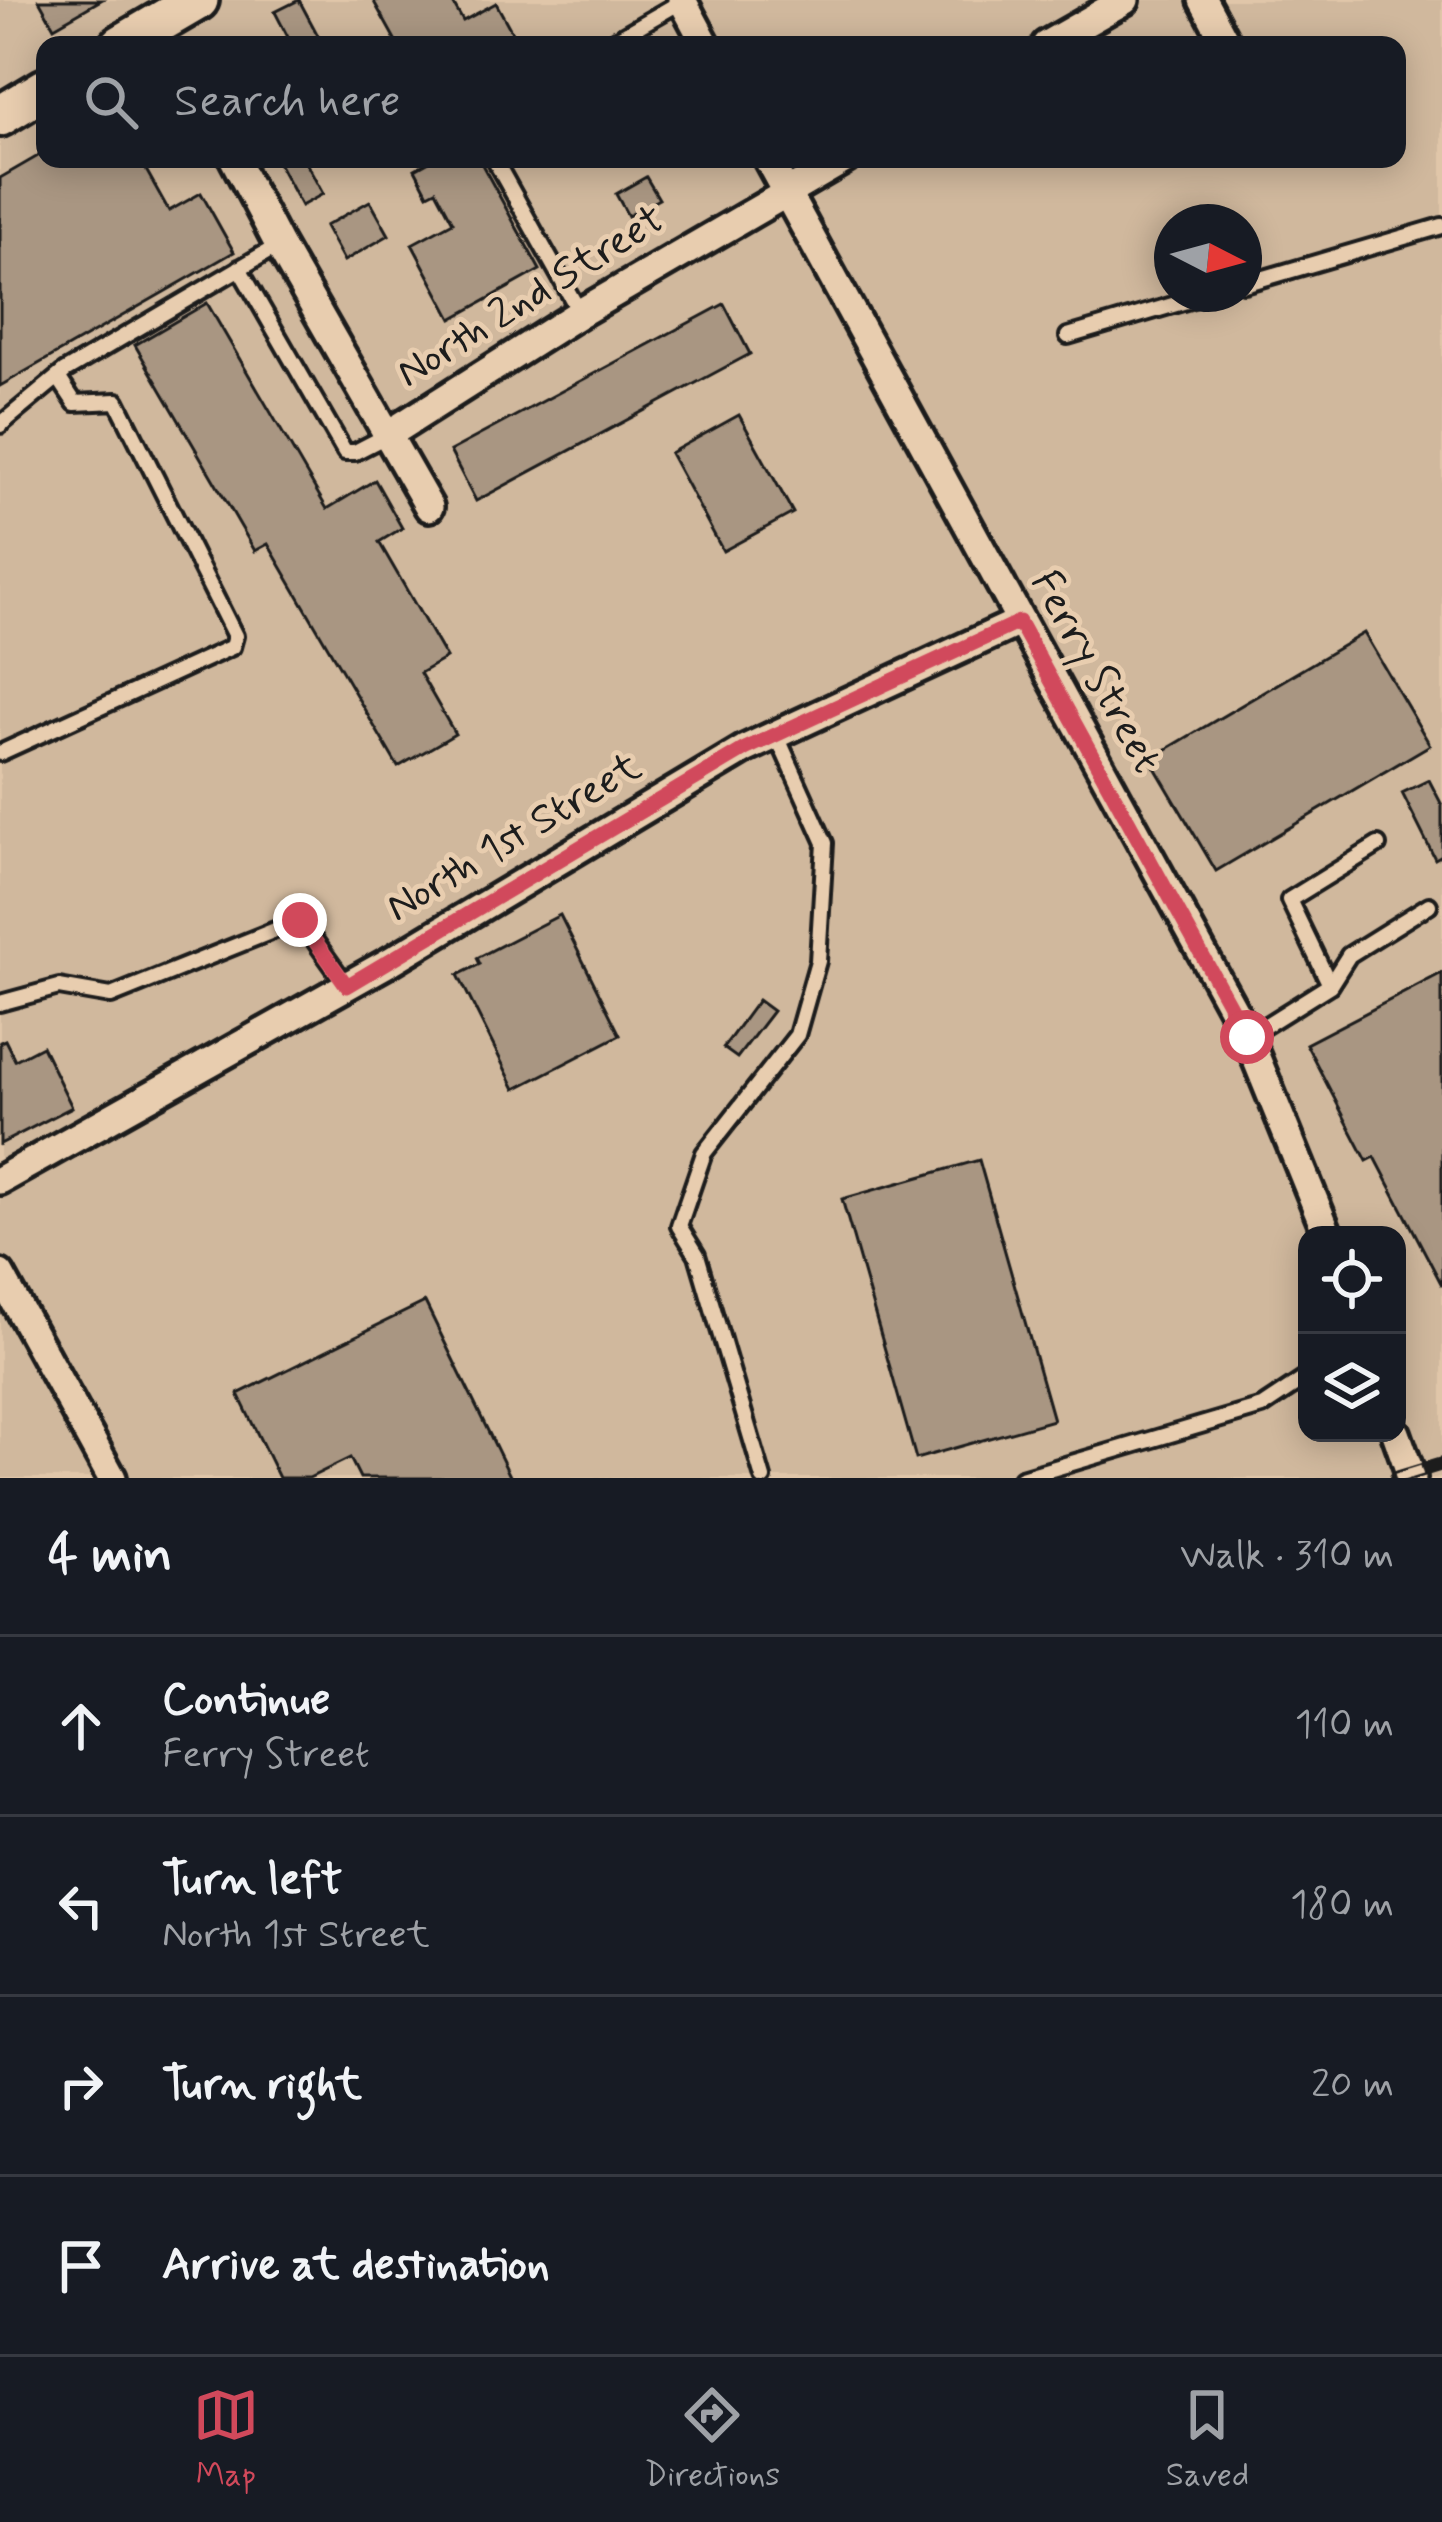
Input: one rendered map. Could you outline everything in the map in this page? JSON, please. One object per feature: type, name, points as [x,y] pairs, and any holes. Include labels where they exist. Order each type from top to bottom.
[{"type":"main road","points":[[169,33],[198,0]]},
{"type":"main road","points":[[0,116],[36,94]]},
{"type":"street","points":[[683,0],[701,36]]},
{"type":"street","points":[[1062,36],[1125,0]]},
{"type":"street","points":[[1203,0],[1222,36]]},
{"type":"street","points":[[240,168],[429,507]]},
{"type":"street","name":"Ferry Street","points":[[773,168],[1247,1037],[1324,1226]]},
{"type":"street","name":"North 2nd Street","points":[[386,436],[580,313],[828,168]]},
{"type":"street","name":"North 1st Street","points":[[0,1180],[347,986],[745,749],[1019,622]]},
{"type":"street","points":[[0,1274],[112,1478]]},
{"type":"street","points":[[1399,1442],[1412,1478]]},
{"type":"lane","points":[[621,36],[683,0]]},
{"type":"lane","points":[[499,168],[580,313]]},
{"type":"lane","points":[[1262,279],[1442,226]]},
{"type":"lane","points":[[0,425],[58,377],[279,245]]},
{"type":"lane","points":[[239,268],[345,452],[355,452],[386,436]]},
{"type":"lane","points":[[1068,336],[1154,311]]},
{"type":"lane","points":[[0,753],[232,647],[236,636],[117,401],[75,403],[58,377]]},
{"type":"lane","points":[[763,1478],[697,1255],[679,1226],[704,1153],[797,1035],[818,961],[825,843],[776,734]]},
{"type":"lane","points":[[1330,985],[1288,900],[1378,845]]},
{"type":"lane","points":[[1247,1037],[1330,985],[1349,955],[1429,904]]},
{"type":"lane","points":[[0,1003],[59,987],[111,996],[300,920],[347,986]]},
{"type":"lane","points":[[1021,1478],[1262,1406],[1298,1383]]},
{"type":"shaded area","points":[[0,0],[1442,0],[1442,1478],[0,1478]]},
{"type":"building","points":[[39,0],[101,0],[54,27]]},
{"type":"building","points":[[299,0],[318,36],[287,36],[275,12]]},
{"type":"building","points":[[373,0],[451,0],[463,21],[496,3],[514,36],[393,36]]},
{"type":"building","points":[[36,157],[36,168],[145,168],[169,211],[201,193],[234,252],[0,386],[0,178]]},
{"type":"building","points":[[281,168],[309,168],[323,194],[301,206]]},
{"type":"building","points":[[484,168],[540,270],[452,319],[412,244],[453,222],[436,190],[428,194],[415,169]]},
{"type":"building","points":[[646,177],[659,199],[628,216],[616,194]]},
{"type":"building","points":[[370,201],[389,235],[344,261],[325,226]]},
{"type":"building","points":[[207,303],[327,509],[375,480],[402,528],[379,542],[446,658],[420,673],[455,734],[398,767],[268,544],[255,551],[135,345]]},
{"type":"building","points":[[724,304],[750,354],[476,501],[450,451]]},
{"type":"building","points":[[739,415],[793,513],[723,551],[670,453]]},
{"type":"building","points":[[1364,633],[1430,745],[1216,871],[1150,759]]},
{"type":"building","points":[[1429,780],[1442,805],[1442,855],[1435,859],[1402,793]]},
{"type":"building","points":[[560,915],[620,1035],[515,1089],[458,975],[480,964],[477,958]]},
{"type":"building","points":[[1442,973],[1442,1285],[1375,1157],[1367,1161],[1306,1044]]},
{"type":"building","points":[[758,1000],[773,1011],[737,1058],[723,1048]]},
{"type":"building","points":[[5,1040],[15,1060],[42,1046],[72,1107],[0,1144],[0,1042]]},
{"type":"building","points":[[979,1160],[1053,1420],[916,1459],[842,1199]]},
{"type":"building","points":[[425,1302],[511,1478],[360,1478],[350,1458],[309,1478],[279,1478],[238,1394]]},
{"type":"railway","points":[[1396,1478],[1442,1464]]},
{"type":"route","points":[[300,920],[347,986],[745,749],[1019,622],[1247,1037]]}]
